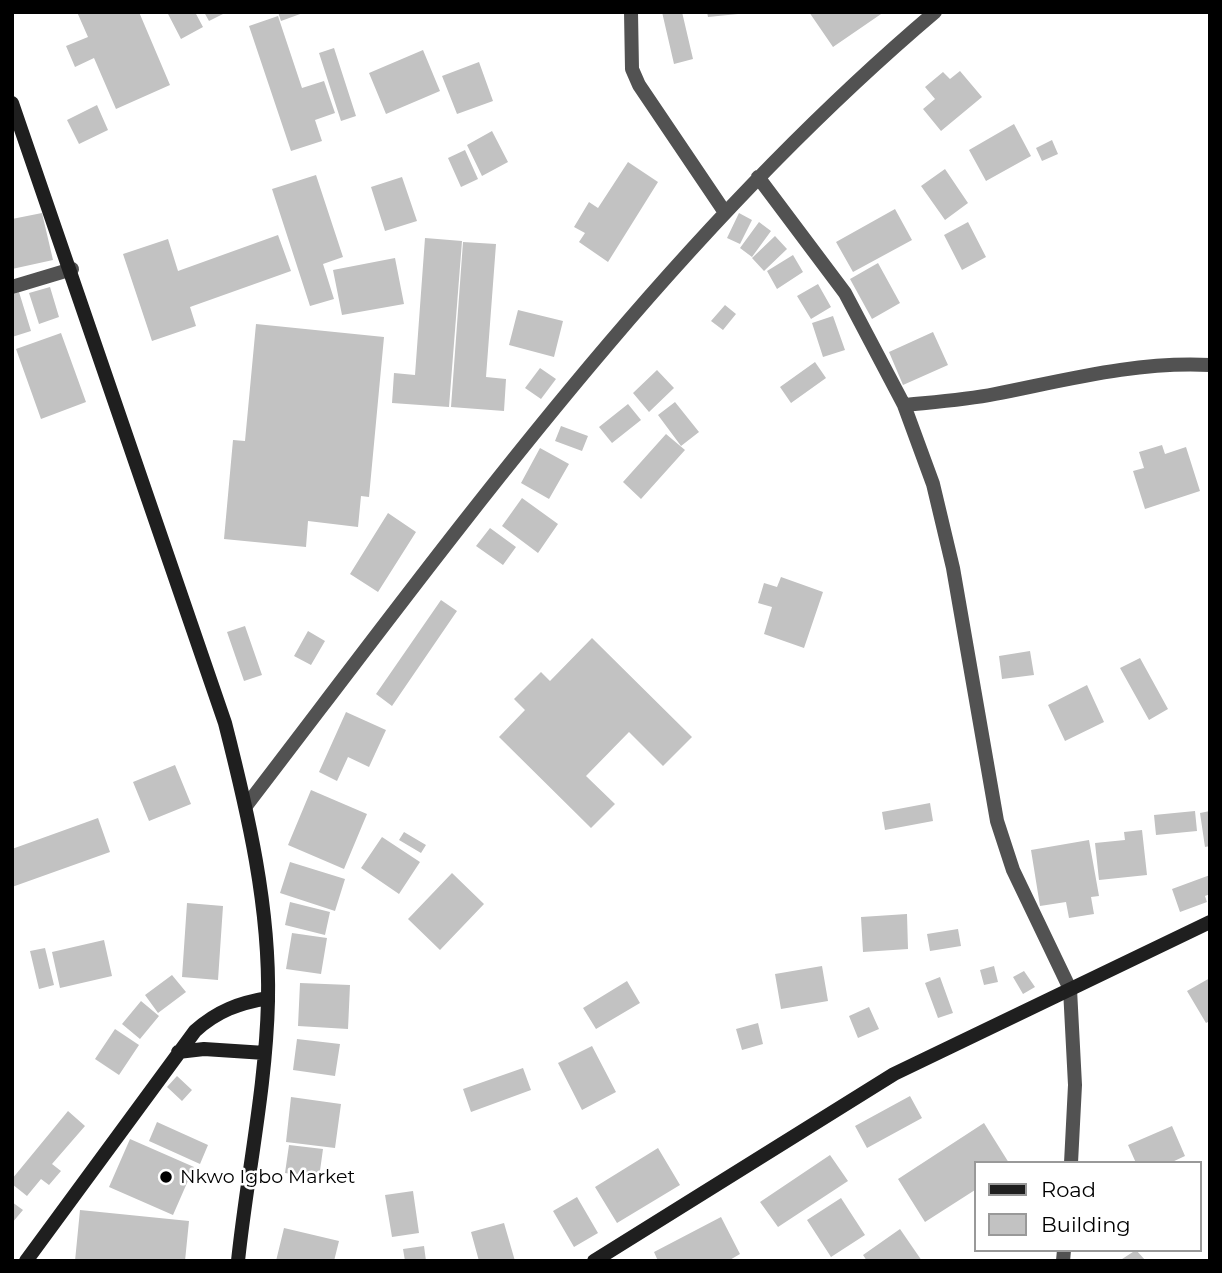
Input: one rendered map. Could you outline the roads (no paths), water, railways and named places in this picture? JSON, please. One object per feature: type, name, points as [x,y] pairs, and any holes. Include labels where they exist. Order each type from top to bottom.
[{"type":"main road","points":[[12,103],[72,269],[225,723],[246,806],[265,934],[268,999],[265,1053],[238,1261]]},
{"type":"main road","points":[[594,1261],[894,1074],[1210,922]]},
{"type":"main road","points":[[26,1261],[195,1031],[212,1015],[244,1003],[268,999]]},
{"type":"main road","points":[[178,1052],[204,1049],[265,1053]]},
{"type":"street","points":[[631,12],[632,69],[639,85],[724,211]]},
{"type":"street","points":[[246,806],[513,457],[724,211],[876,62],[935,12]]},
{"type":"street","points":[[758,177],[845,293],[904,405],[933,484],[953,568],[967,663],[997,821],[1013,870],[1070,989],[1075,1085],[1071,1161]]},
{"type":"street","points":[[12,287],[72,269]]},
{"type":"street","points":[[904,405],[992,395],[1074,377],[1171,363],[1210,365]]},
{"type":"place","name":"Nkwo Igbo Market","points":[[166,1177]]}]
